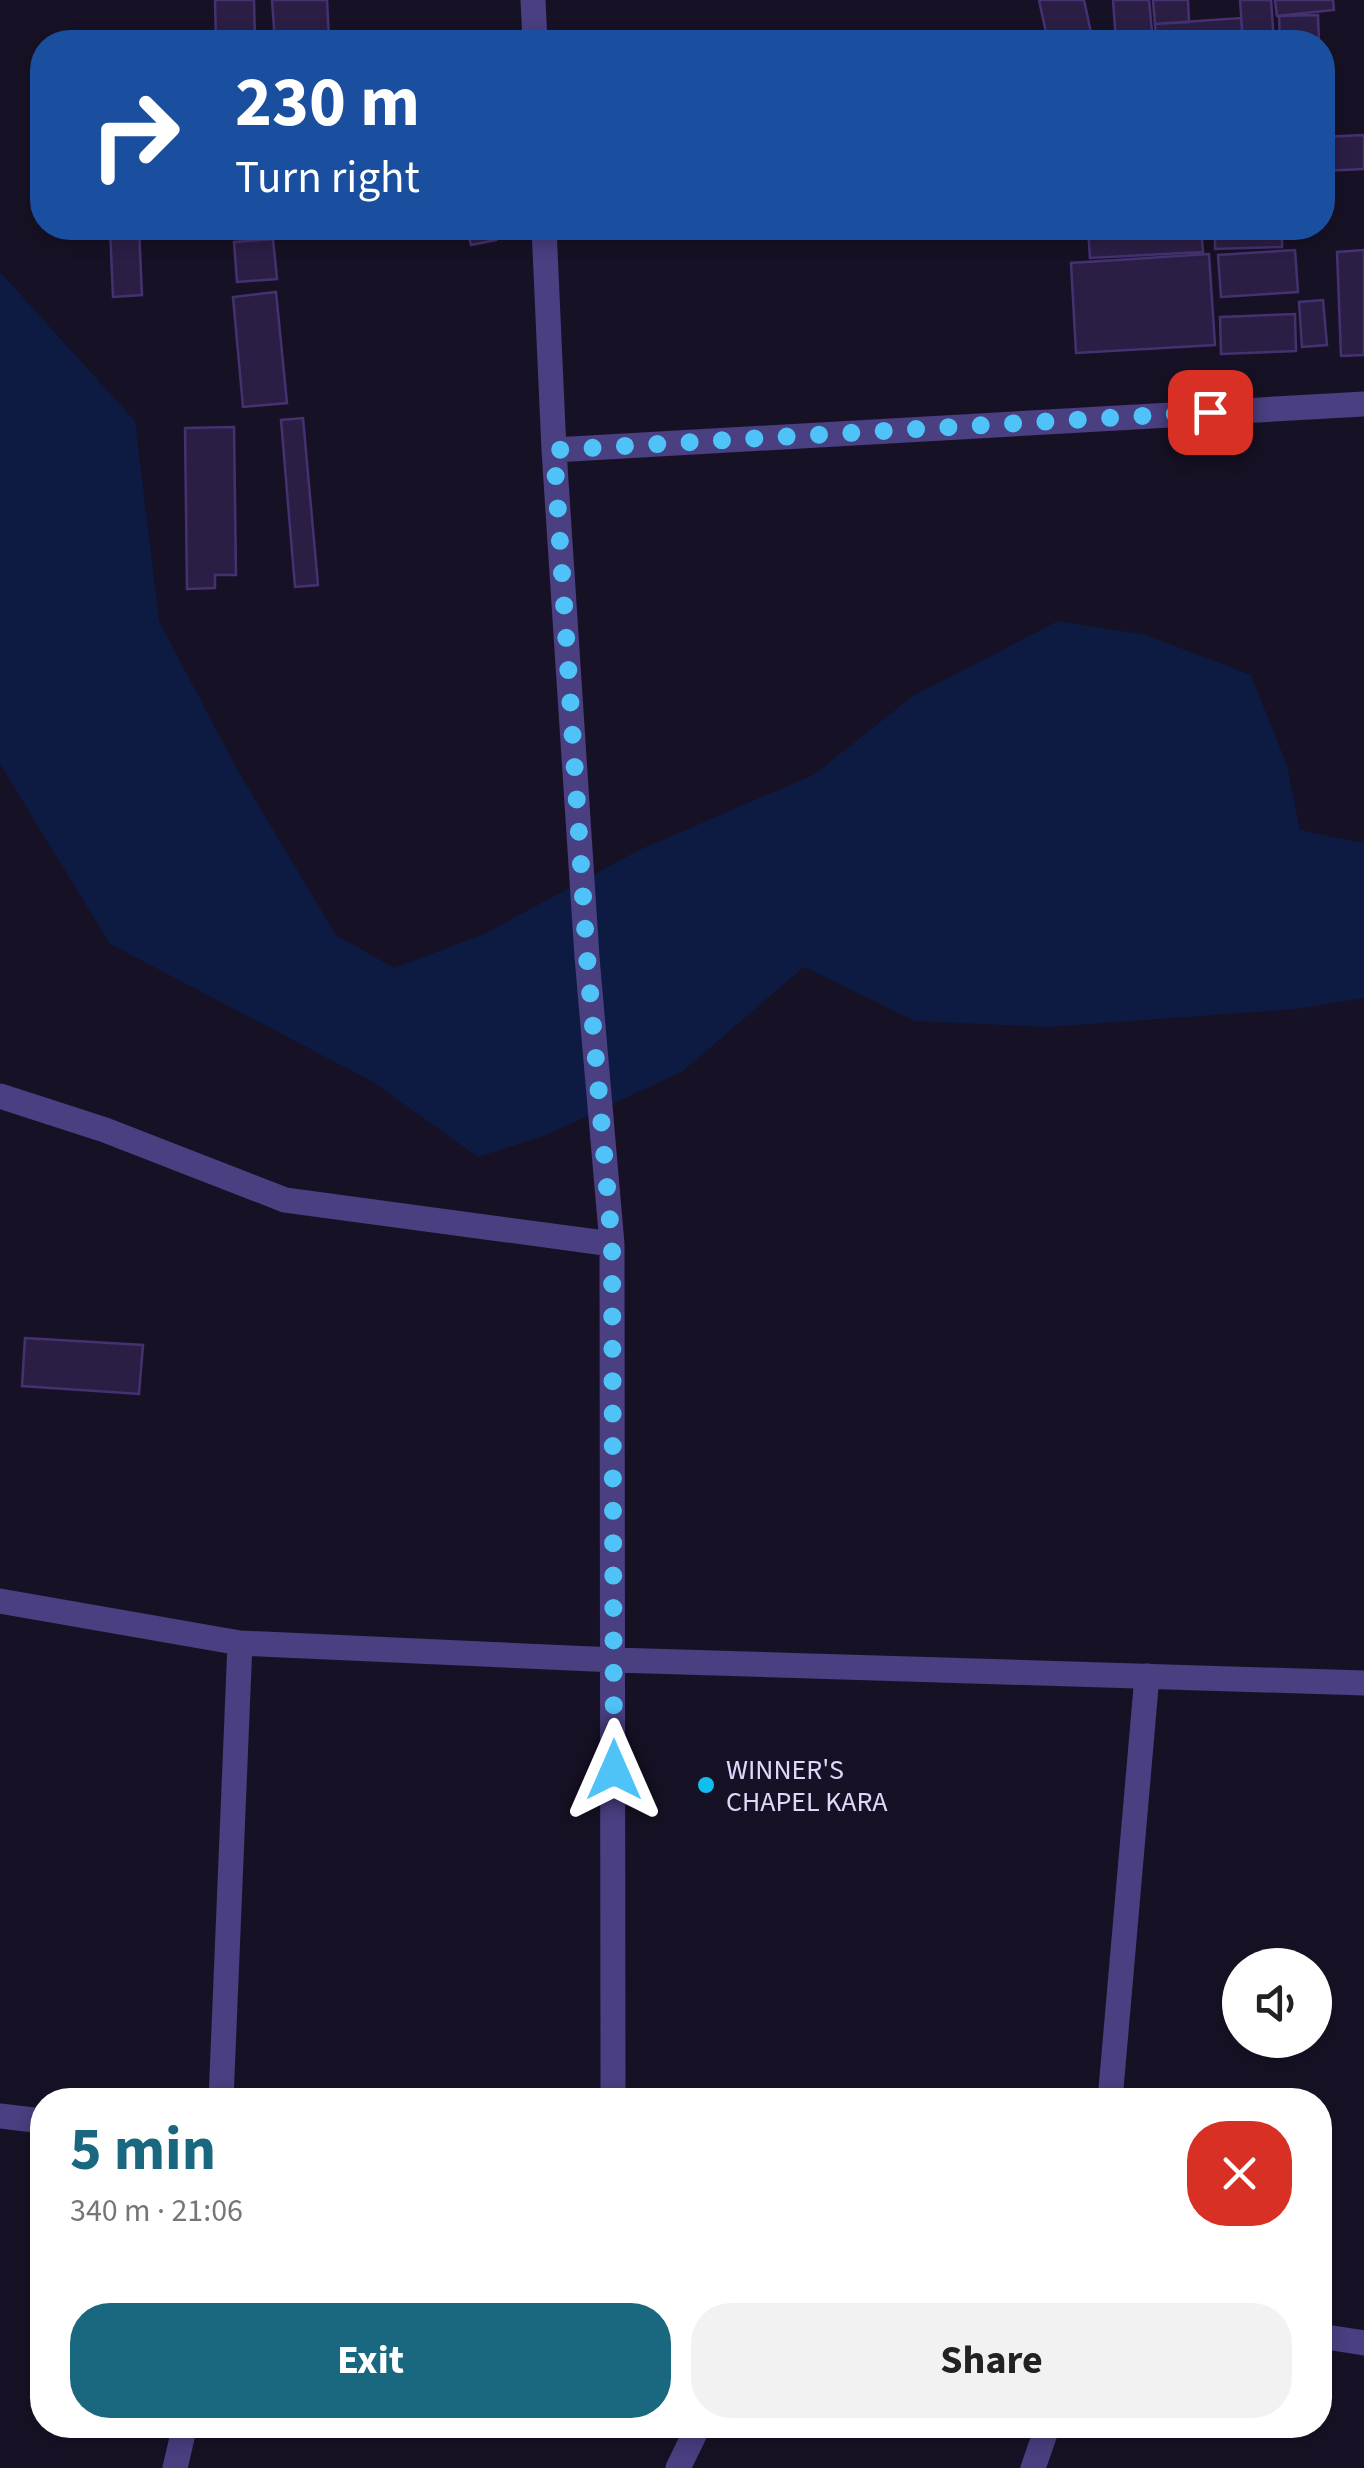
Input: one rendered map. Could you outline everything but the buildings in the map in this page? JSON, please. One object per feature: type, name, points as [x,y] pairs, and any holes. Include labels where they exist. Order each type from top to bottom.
[{"type":"street","points":[[533,0],[534,30]]},
{"type":"street","points":[[545,240],[587,957],[612,1244],[613,2088]]},
{"type":"street","points":[[554,450],[1364,404]]},
{"type":"street","points":[[0,1096],[105,1130],[285,1200],[612,1244]]},
{"type":"street","points":[[0,1601],[240,1642],[615,1660],[1364,1683]]},
{"type":"street","points":[[221,2088],[240,1642]]},
{"type":"street","points":[[1111,2088],[1147,1676]]},
{"type":"street","points":[[0,2116],[30,2120]]},
{"type":"street","points":[[1332,2338],[1364,2343]]},
{"type":"street","points":[[176,2468],[182,2438]]},
{"type":"street","points":[[678,2468],[692,2438]]},
{"type":"street","points":[[1034,2468],[1044,2438]]},
{"type":"water","points":[[0,272],[135,421],[159,621],[238,771],[336,935],[394,968],[484,934],[639,850],[813,775],[913,696],[1058,621],[1146,635],[1251,675],[1287,765],[1300,830],[1364,843],[1364,998],[1297,1009],[1048,1027],[915,1021],[804,967],[683,1071],[547,1135],[478,1157],[373,1082],[110,944],[0,764]]},
{"type":"place","name":"WINNER'S CHAPEL KARA","points":[[706,1785]]},
{"type":"route","points":[[614,1770],[612,1244],[587,957],[554,450],[1210,412]]}]
